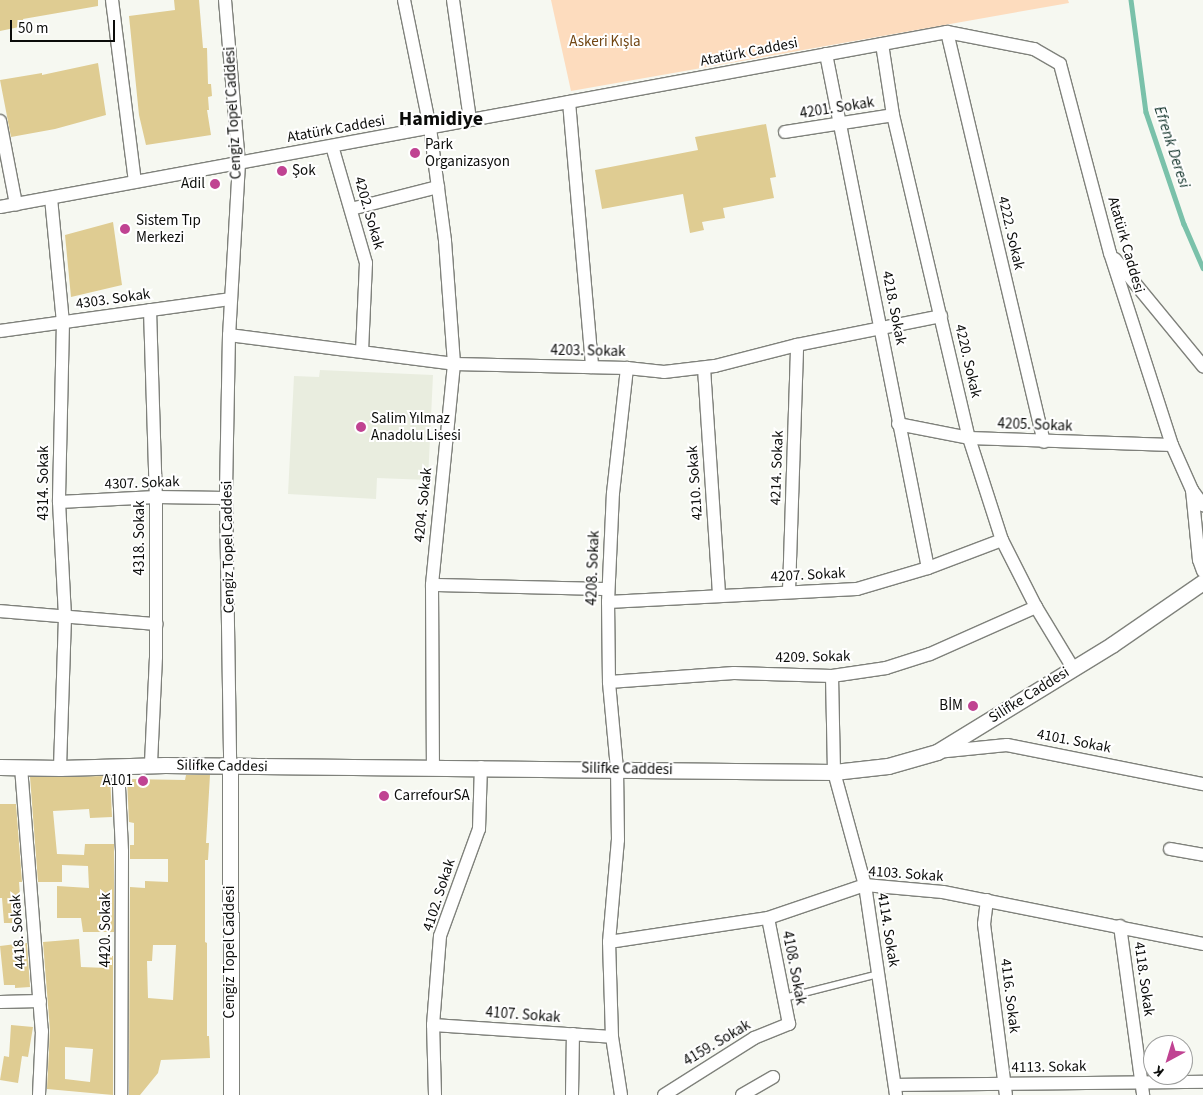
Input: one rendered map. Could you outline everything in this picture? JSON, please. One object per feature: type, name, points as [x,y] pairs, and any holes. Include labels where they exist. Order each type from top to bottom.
[{"type":"street","points":[[112,0],[134,182]]},
{"type":"street","name":"Cengiz Topel Caddesi","points":[[225,0],[239,163],[231,299],[226,498],[230,767],[231,1095]]},
{"type":"street","name":"4204. Sokak","points":[[404,0],[430,128],[450,296],[454,364],[432,585],[433,768]]},
{"type":"street","points":[[453,0],[470,120]]},
{"type":"street","name":"Atatürk Caddesi","points":[[0,207],[947,32],[1034,49],[1060,64],[1110,253],[1172,445],[1192,490],[1203,505]]},
{"type":"street","name":"4222. Sokak","points":[[947,32],[1044,442]]},
{"type":"street","name":"4220. Sokak","points":[[882,44],[893,115],[969,438],[1002,540],[1036,607],[1073,668]]},
{"type":"street","name":"4218. Sokak","points":[[826,54],[882,328],[898,424],[928,568]]},
{"type":"street","points":[[569,102],[592,367]]},
{"type":"street","name":"4201. Sokak","points":[[785,132],[893,115]]},
{"type":"street","points":[[0,121],[16,204]]},
{"type":"street","name":"4202. Sokak","points":[[332,146],[366,263],[362,351]]},
{"type":"street","points":[[350,208],[438,187]]},
{"type":"street","name":"4314. Sokak","points":[[51,198],[62,322],[59,502],[65,617],[60,768]]},
{"type":"street","points":[[1110,253],[1203,366]]},
{"type":"street","name":"4303. Sokak","points":[[0,331],[231,299]]},
{"type":"street","name":"4318. Sokak","points":[[150,310],[156,497],[156,624],[151,765]]},
{"type":"street","name":"4203. Sokak","points":[[230,335],[454,364],[627,368],[664,372],[704,368],[797,345],[941,316]]},
{"type":"street","name":"4214. Sokak","points":[[789,591],[797,345]]},
{"type":"street","name":"4208. Sokak","points":[[621,1095],[612,1037],[609,942],[618,840],[617,769],[609,682],[608,595],[613,493],[627,368]]},
{"type":"street","name":"4210. Sokak","points":[[704,368],[719,596]]},
{"type":"street","name":"4205. Sokak","points":[[898,424],[969,438],[1172,445]]},
{"type":"street","points":[[1192,490],[1203,497]]},
{"type":"street","name":"Atatürk Caddesi","points":[[1192,490],[1199,560],[1203,570]]},
{"type":"street","name":"4307. Sokak","points":[[59,502],[156,497],[226,498]]},
{"type":"street","name":"4207. Sokak","points":[[432,585],[608,595],[719,596],[857,589],[928,568],[1002,540]]},
{"type":"street","name":"Silifke Caddesi","points":[[0,767],[60,768],[151,765],[834,772],[888,766],[937,752],[1073,668],[1203,582]]},
{"type":"street","name":"4209. Sokak","points":[[609,682],[734,673],[832,676],[886,668],[930,654],[1036,607]]},
{"type":"street","points":[[0,611],[156,624]]},
{"type":"street","name":"4114. Sokak","points":[[832,676],[834,772],[865,885],[895,1090]]},
{"type":"street","name":"4101. Sokak","points":[[937,752],[1007,745],[1203,784]]},
{"type":"street","name":"4420. Sokak","points":[[118,766],[122,852],[121,1095]]},
{"type":"street","name":"4418. Sokak","points":[[21,767],[42,1031],[39,1095]]},
{"type":"street","name":"4102. Sokak","points":[[435,1095],[432,1025],[440,936],[479,829],[481,767]]},
{"type":"street","points":[[1170,849],[1203,855]]},
{"type":"street","name":"4103. Sokak","points":[[609,942],[768,918],[865,885],[942,892],[1203,944]]},
{"type":"street","name":"4116. Sokak","points":[[987,900],[984,924],[1005,1090]]},
{"type":"street","name":"4108. Sokak","points":[[768,918],[789,1024]]},
{"type":"street","name":"4118. Sokak","points":[[1120,926],[1142,1089]]},
{"type":"street","points":[[0,1002],[40,1000]]},
{"type":"street","name":"4159. Sokak","points":[[664,1095],[754,1038],[789,1024]]},
{"type":"street","name":"4107. Sokak","points":[[432,1025],[612,1037]]},
{"type":"street","points":[[572,1095],[573,1034]]},
{"type":"street","points":[[742,1095],[773,1077]]},
{"type":"street","name":"4113. Sokak","points":[[895,1090],[1142,1089],[1203,1082]]},
{"type":"lane","points":[[784,998],[878,974]]},
{"type":"shaded area","name":"Salim Yılmaz Anadolu Lisesi","points":[[320,370],[433,375],[428,480],[377,478],[376,499],[288,494],[294,376],[319,377]]},
{"type":"green space","name":"Askeri Kışla","points":[[551,0],[1068,0],[1069,3],[571,91]]},
{"type":"building","points":[[0,0],[98,0],[98,6],[23,19],[24,26],[0,31]]},
{"type":"building","points":[[174,0],[199,0],[203,48],[207,48],[208,84],[211,84],[212,96],[208,97],[209,110],[207,110],[211,135],[146,145],[139,115],[129,16],[175,10]]},
{"type":"building","points":[[98,63],[106,115],[55,129],[11,137],[0,80],[42,73],[42,75]]},
{"type":"building","points":[[766,124],[776,177],[770,178],[774,198],[723,208],[725,218],[702,222],[704,230],[690,233],[683,194],[602,209],[595,170],[698,150],[695,137]]},
{"type":"building","points":[[113,222],[122,285],[71,297],[65,235]]},
{"type":"building","points":[[186,775],[210,775],[206,843],[209,843],[208,860],[205,860],[205,942],[207,943],[207,1036],[209,1036],[210,1058],[161,1060],[158,1073],[140,1095],[129,1095],[130,887],[145,888],[145,881],[168,882],[168,859],[130,859],[130,845],[134,845],[134,823],[129,822],[127,779],[185,780]],"holes":[[[153,945],[176,945],[173,1000],[148,998],[147,961],[152,961]]]},
{"type":"building","points":[[110,776],[112,817],[90,818],[89,809],[53,811],[57,854],[84,855],[85,844],[114,844],[114,932],[83,932],[81,918],[57,918],[57,886],[89,888],[88,866],[62,865],[62,882],[38,882],[30,777]]},
{"type":"building","points":[[0,804],[16,804],[22,882],[19,882],[22,923],[4,923],[2,898],[0,898]]},
{"type":"building","points":[[79,939],[81,967],[107,968],[108,956],[113,956],[113,1095],[47,1089],[50,1030],[43,942]],"holes":[[[65,1047],[93,1049],[90,1082],[65,1079]]]},
{"type":"building","points":[[27,943],[30,987],[15,988],[15,985],[4,985],[0,946]]},
{"type":"building","points":[[11,1025],[33,1027],[28,1057],[22,1056],[18,1083],[0,1080],[4,1056],[9,1057]]},
{"type":"waterway","name":"Efrenk Deresi","points":[[1131,0],[1146,112],[1184,224],[1203,268]]},
{"type":"place","name":"Park Organizasyon","points":[[415,153]]},
{"type":"place","name":"Şok","points":[[282,171]]},
{"type":"place","name":"Adil","points":[[215,184]]},
{"type":"place","name":"Sistem Tıp Merkezi","points":[[125,229]]},
{"type":"place","name":"Salim Yılmaz Anadolu Lisesi","points":[[361,427]]},
{"type":"place","name":"BİM","points":[[973,706]]},
{"type":"place","name":"A101","points":[[143,781]]},
{"type":"place","name":"CarrefourSA","points":[[384,796]]},
{"type":"district","name":"Hamidiye","points":[[441,119]]}]
